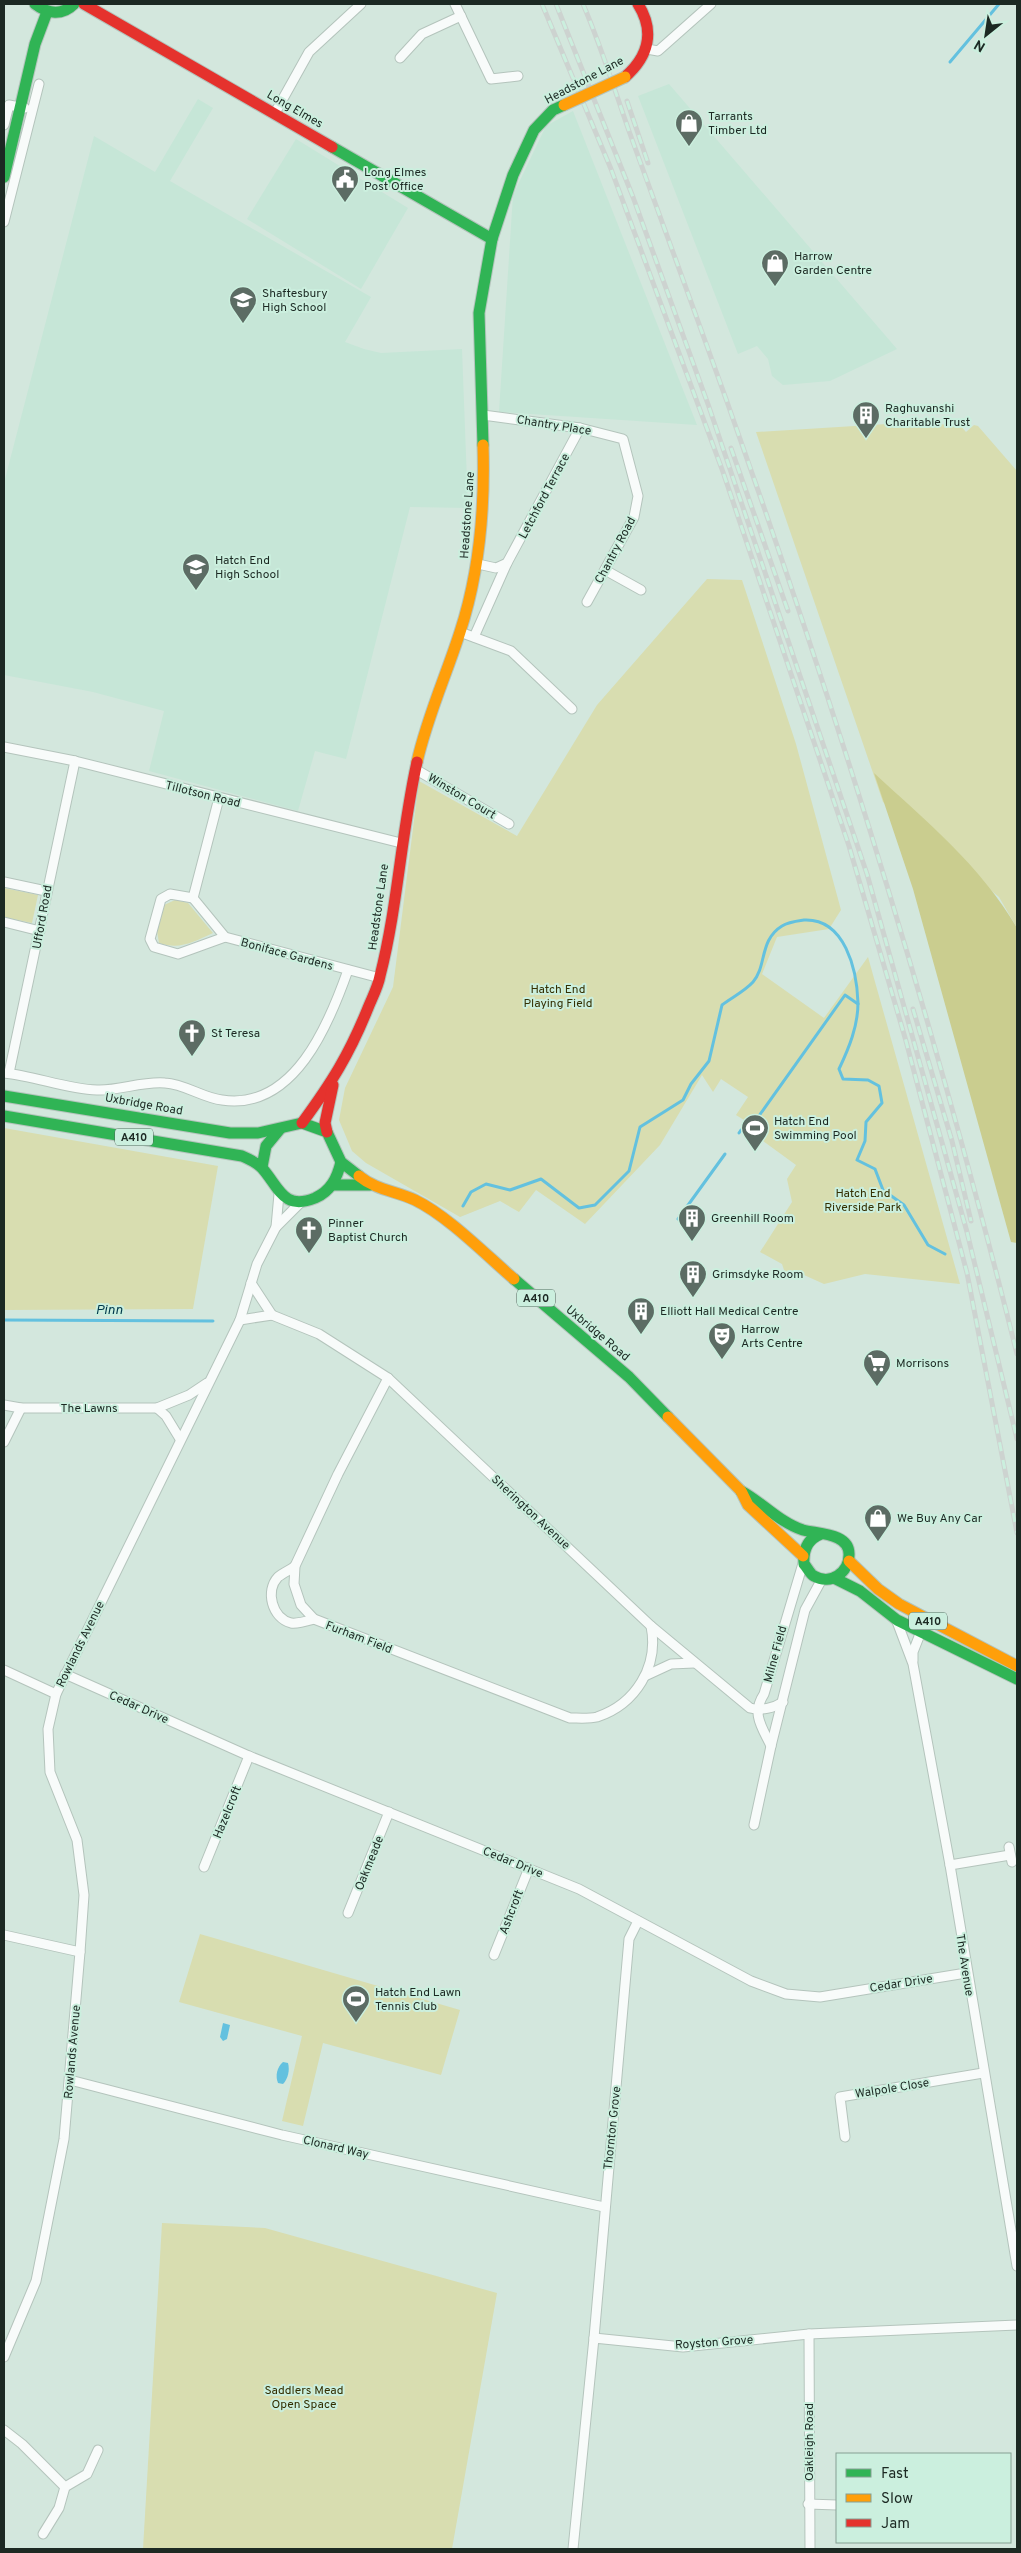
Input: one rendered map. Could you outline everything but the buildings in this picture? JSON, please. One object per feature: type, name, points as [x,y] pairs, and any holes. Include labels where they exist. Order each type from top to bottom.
[{"type":"main road","points":[[35,4],[47,12],[64,12],[74,4]]},
{"type":"main road","name":"Long Elmes","points":[[84,4],[492,239]]},
{"type":"main road","points":[[638,4],[647,21],[649,36],[647,49]]},
{"type":"main road","points":[[4,177],[27,108],[35,44],[47,12]]},
{"type":"main road","name":"Headstone Lane","points":[[302,1123],[334,1080],[352,1048],[380,978],[392,919],[401,844],[424,729],[460,632],[478,564],[484,485],[484,415],[479,313],[492,239],[513,174],[534,130],[553,110],[625,77],[641,62],[647,49]]},
{"type":"main road","name":"Headstone Lane","points":[[327,1132],[325,1123],[334,1080]]},
{"type":"main road","name":"Uxbridge Road","points":[[4,1096],[230,1133],[246,1134],[280,1129],[302,1123]]},
{"type":"main road","name":"A410","points":[[4,1116],[242,1156],[262,1167]]},
{"type":"main road","points":[[302,1123],[327,1132]]},
{"type":"main road","points":[[280,1129],[267,1142],[262,1155],[262,1167],[279,1194],[289,1200],[301,1202],[318,1196],[333,1185],[341,1162]]},
{"type":"main road","name":"Uxbridge Road","points":[[327,1132],[341,1162],[370,1185]]},
{"type":"main road","name":"Uxbridge Road","points":[[333,1185],[370,1185],[415,1200],[437,1214],[629,1377],[741,1491],[748,1504],[804,1558],[808,1571],[822,1579]]},
{"type":"main road","name":"Uxbridge Road","points":[[741,1491],[756,1498],[795,1526],[806,1531],[821,1534],[829,1533],[843,1540],[849,1550],[849,1561],[878,1589],[923,1618],[1017,1666]]},
{"type":"main road","points":[[804,1558],[810,1540],[821,1534]]},
{"type":"main road","points":[[822,1579],[834,1578],[845,1571],[849,1561]]},
{"type":"main road","name":"A410","points":[[834,1578],[859,1588],[896,1619],[986,1661],[1017,1679]]},
{"type":"street","points":[[275,113],[309,52],[361,4]]},
{"type":"street","points":[[456,4],[491,79],[518,76]]},
{"type":"street","points":[[647,49],[658,51],[711,4]]},
{"type":"street","points":[[400,58],[422,34],[461,16]]},
{"type":"street","points":[[4,222],[27,108],[39,84]]},
{"type":"street","points":[[4,125],[9,105],[27,108]]},
{"type":"street","name":"Chantry Place","points":[[484,415],[580,428],[623,439]]},
{"type":"street","name":"Letchford Terrace","points":[[474,636],[507,564],[580,428]]},
{"type":"street","name":"Chantry Road","points":[[587,602],[634,517],[638,496],[623,439]]},
{"type":"street","points":[[478,564],[496,568],[507,564]]},
{"type":"street","points":[[604,570],[641,590]]},
{"type":"street","points":[[460,632],[474,636],[490,645],[511,651],[572,709]]},
{"type":"street","name":"Tillotson Road","points":[[4,747],[75,761],[401,844]]},
{"type":"street","name":"Ufford Road","points":[[6,1073],[40,931],[46,891],[75,761]]},
{"type":"street","name":"Winston Court","points":[[415,768],[509,824]]},
{"type":"street","points":[[219,798],[193,898],[170,894],[161,899],[150,939],[154,947],[178,954],[226,937]]},
{"type":"street","points":[[4,882],[46,891]]},
{"type":"street","name":"Boniface Gardens","points":[[193,898],[226,937],[380,978]]},
{"type":"street","points":[[4,922],[40,931]]},
{"type":"street","points":[[6,1073],[96,1090],[164,1082],[183,1086],[221,1100],[242,1101],[267,1094],[289,1078],[313,1047],[332,1016],[348,970]]},
{"type":"street","name":"Rowlands Avenue","points":[[4,2357],[36,2281],[64,2139],[70,2080],[84,1895],[77,1840],[50,1772],[48,1729],[56,1694],[240,1320],[250,1283],[276,1227],[279,1194]]},
{"type":"street","points":[[276,1227],[301,1202]]},
{"type":"street","points":[[240,1320],[272,1315],[250,1283]]},
{"type":"street","name":"Sherington Avenue","points":[[272,1315],[319,1334],[388,1378],[651,1626],[694,1664],[750,1708],[757,1709]]},
{"type":"street","name":"Furham Field","points":[[388,1378],[338,1474],[295,1566],[294,1584],[301,1605],[314,1619],[570,1718],[596,1717],[623,1704],[645,1676],[652,1658],[654,1643],[651,1626]]},
{"type":"street","points":[[180,1439],[166,1416],[156,1408],[189,1395],[209,1382]]},
{"type":"street","name":"The Lawns","points":[[4,1405],[21,1408],[156,1408]]},
{"type":"street","points":[[4,1442],[21,1408]]},
{"type":"street","name":"Milne Field","points":[[757,1709],[764,1694],[804,1558]]},
{"type":"street","points":[[295,1566],[278,1577],[271,1600],[274,1608],[288,1622],[296,1624],[314,1619]]},
{"type":"street","name":"Milne Field","points":[[754,1825],[770,1746],[783,1702],[805,1610],[822,1579]]},
{"type":"street","name":"The Avenue","points":[[913,1664],[913,1652],[922,1632],[923,1618]]},
{"type":"street","name":"The Avenue","points":[[896,1619],[913,1664],[950,1865],[966,1973],[1017,2266]]},
{"type":"street","name":"Furham Field","points":[[645,1676],[671,1664],[694,1664]]},
{"type":"street","points":[[4,1670],[56,1694]]},
{"type":"street","name":"Cedar Drive","points":[[65,1674],[249,1756],[579,1889],[751,1981],[786,1994],[820,1997],[966,1973]]},
{"type":"street","points":[[770,1746],[761,1726],[757,1709],[776,1706],[783,1702]]},
{"type":"street","name":"Hazelcroft","points":[[204,1867],[249,1756]]},
{"type":"street","name":"Oakmeade","points":[[348,1913],[389,1812]]},
{"type":"street","points":[[950,1865],[1011,1855]]},
{"type":"street","name":"Ashcroft","points":[[494,1956],[529,1868]]},
{"type":"street","name":"Thornton Grove","points":[[594,2338],[629,1939],[638,1921]]},
{"type":"street","points":[[4,1935],[80,1952]]},
{"type":"street","name":"Walpole Close","points":[[845,2137],[840,2097],[983,2073]]},
{"type":"street","name":"Clonard Way","points":[[70,2080],[282,2135],[604,2207]]},
{"type":"street","name":"Royston Grove","points":[[594,2338],[683,2347],[809,2334],[1017,2325]]},
{"type":"street","name":"Oakleigh Road","points":[[809,2334],[808,2504],[810,2549]]},
{"type":"street","points":[[573,2549],[594,2338]]},
{"type":"street","points":[[4,2430],[22,2444],[65,2487]]},
{"type":"street","points":[[43,2534],[59,2508],[65,2487],[87,2474],[98,2450]]},
{"type":"street","points":[[808,2504],[836,2505]]},
{"type":"shaded area","points":[[669,84],[897,349],[830,381],[783,385],[772,376],[768,359],[757,346],[738,354],[638,96]]},
{"type":"shaded area","name":"Hatch End High School","points":[[198,99],[213,108],[170,181],[371,297],[345,342],[381,353],[462,349],[468,508],[410,507],[346,759],[315,751],[298,811],[149,771],[164,711],[93,692],[4,675],[4,483],[94,136],[155,172]]},
{"type":"shaded area","points":[[573,111],[697,425],[499,412],[513,195],[546,126]]},
{"type":"shaded area","points":[[296,139],[408,208],[361,289],[247,219]]},
{"type":"green space","points":[[903,423],[960,425],[966,432],[974,425],[978,426],[1017,471],[1017,928],[999,897],[883,802],[756,432]]},
{"type":"green space","name":"Hatch End Playing Field","points":[[707,579],[742,580],[796,744],[841,910],[829,929],[777,937],[762,974],[824,1018],[868,957],[960,1284],[865,1274],[824,1284],[804,1275],[787,1279],[782,1264],[760,1252],[792,1202],[787,1179],[796,1165],[759,1138],[763,1132],[736,1115],[748,1097],[721,1079],[713,1092],[702,1075],[660,1145],[585,1224],[536,1190],[519,1212],[500,1201],[460,1217],[366,1163],[352,1151],[339,1120],[345,1088],[393,987],[419,781],[517,836],[597,705]]},
{"type":"green space","points":[[874,773],[970,864],[987,884],[1017,928],[1017,1243],[1011,1242],[913,889]]},
{"type":"green space","points":[[4,888],[38,895],[32,923],[4,917]]},
{"type":"green space","points":[[175,900],[188,903],[213,933],[193,942],[180,945],[173,946],[159,943],[157,931],[164,905]]},
{"type":"green space","points":[[4,1128],[218,1166],[193,1309],[4,1310]]},
{"type":"green space","name":"Hatch End Lawn Tennis Club","points":[[200,1934],[460,2010],[441,2075],[323,2043],[303,2126],[282,2121],[302,2036],[179,2002]]},
{"type":"green space","name":"Saddlers Mead Open Space","points":[[162,2223],[265,2228],[497,2293],[452,2549],[143,2549]]},
{"type":"water","points":[[223,2023],[230,2025],[227,2039],[223,2041],[220,2037]]},
{"type":"water","points":[[283,2062],[288,2063],[289,2069],[283,2084],[278,2083],[277,2075],[278,2069]]},
{"type":"waterway","points":[[950,62],[999,4]]},
{"type":"waterway","points":[[463,1206],[471,1192],[486,1184],[510,1190],[541,1179],[579,1208],[595,1205],[629,1171],[640,1127],[683,1100],[691,1084],[709,1061],[722,1005],[753,982],[757,976],[770,938],[784,925],[804,920],[818,922],[830,927],[846,948],[855,976],[858,1012],[855,1028],[839,1069],[843,1079],[868,1080],[879,1086],[882,1103],[866,1122],[865,1141],[857,1160],[875,1169],[883,1190],[904,1205],[928,1245],[945,1254]]},
{"type":"waterway","points":[[739,1133],[741,1130],[751,1127],[845,995],[858,1004]]},
{"type":"waterway","points":[[678,1219],[725,1154]]},
{"type":"waterway","name":"Pinn","points":[[4,1320],[213,1321]]},
{"type":"railway","points":[[542,4],[611,169],[723,472],[849,846],[906,1041],[967,1273],[1017,1533]]},
{"type":"railway","points":[[556,4],[633,197],[709,407],[867,874],[967,1232],[1017,1439]]},
{"type":"railway","points":[[583,4],[602,51],[737,429],[825,690],[908,954],[983,1220],[1017,1354]]},
{"type":"railway","points":[[627,101],[648,163]]},
{"type":"railway","points":[[731,448],[788,611]]},
{"type":"railway","points":[[913,1009],[952,1141],[971,1221]]},
{"type":"traffic: fast","points":[[35,4],[50,12],[60,12],[74,4]]},
{"type":"traffic: fast","points":[[4,177],[35,44],[47,12]]},
{"type":"traffic: fast","points":[[483,445],[479,313],[492,239],[513,175],[534,130],[553,110],[564,105]]},
{"type":"traffic: fast","points":[[332,147],[492,239]]},
{"type":"traffic: fast","points":[[4,1096],[230,1133],[258,1133],[302,1123],[327,1132],[341,1162],[359,1176]]},
{"type":"traffic: fast","points":[[4,1116],[242,1156],[260,1166],[283,1195],[296,1201],[315,1198],[325,1192],[335,1179],[341,1162]]},
{"type":"traffic: fast","points":[[262,1167],[266,1146],[280,1129]]},
{"type":"traffic: fast","points":[[333,1185],[370,1185]]},
{"type":"traffic: fast","points":[[514,1279],[629,1377],[668,1417]]},
{"type":"traffic: fast","points":[[741,1491],[795,1527],[839,1538],[844,1542],[848,1548],[848,1561],[842,1572],[833,1578],[820,1579],[811,1574],[804,1564],[804,1554],[809,1542],[821,1534]]},
{"type":"traffic: fast","points":[[834,1578],[860,1591],[897,1620],[1017,1679]]},
{"type":"traffic: slow","points":[[564,105],[625,77]]},
{"type":"traffic: slow","points":[[417,762],[431,713],[467,609],[477,563],[482,516],[483,445]]},
{"type":"traffic: slow","points":[[359,1176],[372,1184],[408,1197],[428,1207],[514,1279]]},
{"type":"traffic: slow","points":[[668,1417],[741,1491],[748,1505],[803,1556]]},
{"type":"traffic: slow","points":[[849,1561],[878,1589],[899,1604],[1017,1666]]},
{"type":"traffic: jam","points":[[84,4],[332,147]]},
{"type":"traffic: jam","points":[[625,77],[640,61],[647,43],[647,24],[638,4]]},
{"type":"traffic: jam","points":[[302,1123],[347,1054],[378,984],[391,923],[417,762]]},
{"type":"traffic: jam","points":[[327,1132],[325,1123],[333,1085]]},
{"type":"place","name":"Tarrants Timber Ltd","points":[[689,147]]},
{"type":"place","name":"Long Elmes Post Office","points":[[345,203]]},
{"type":"place","name":"Harrow Garden Centre","points":[[775,287]]},
{"type":"place","name":"Shaftesbury High School","points":[[243,324]]},
{"type":"place","name":"Raghuvanshi Charitable Trust","points":[[866,439]]},
{"type":"place","name":"Hatch End High School","points":[[196,591]]},
{"type":"place","name":"St Teresa","points":[[192,1057]]},
{"type":"place","name":"Hatch End Swimming Pool","points":[[755,1152]]},
{"type":"place","name":"Greenhill Room","points":[[692,1242]]},
{"type":"place","name":"Pinner Baptist Church","points":[[309,1254]]},
{"type":"place","name":"Grimsdyke Room","points":[[693,1298]]},
{"type":"place","name":"Elliott Hall Medical Centre","points":[[641,1335]]},
{"type":"place","name":"Harrow Arts Centre","points":[[722,1360]]},
{"type":"place","name":"Morrisons","points":[[877,1387]]},
{"type":"place","name":"We Buy Any Car","points":[[878,1542]]},
{"type":"place","name":"Hatch End Lawn Tennis Club","points":[[356,2023]]},
{"type":"park label","name":"Hatch End Riverside Park","points":[[863,1200]]}]
